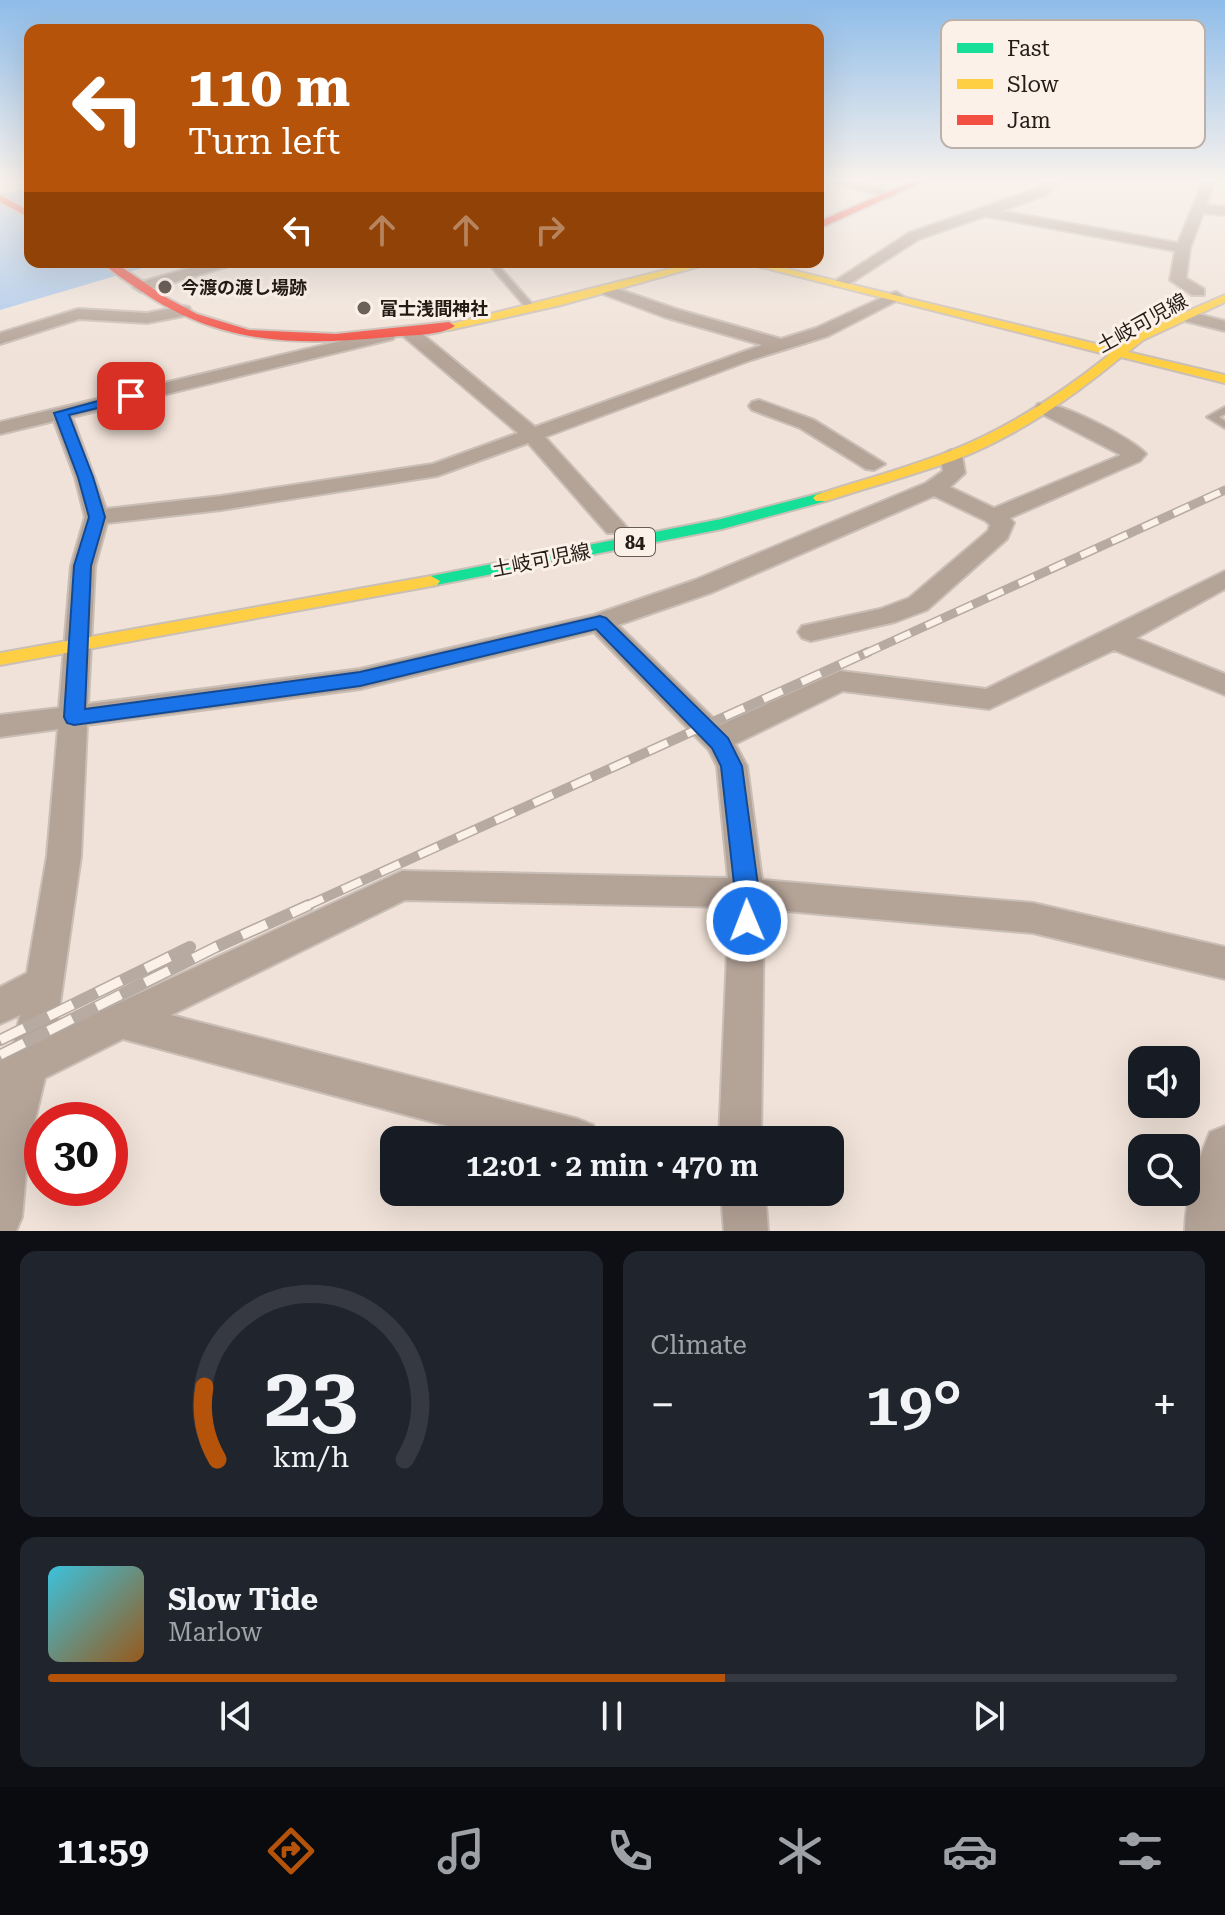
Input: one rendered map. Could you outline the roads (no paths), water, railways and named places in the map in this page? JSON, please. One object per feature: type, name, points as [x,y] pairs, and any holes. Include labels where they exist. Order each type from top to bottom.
[{"type":"main road","points":[[115,268],[183,311],[227,329],[339,338],[409,332],[532,309],[688,268]]},
{"type":"main road","points":[[773,268],[1225,379]]},
{"type":"main road","name":"土岐可児線","points":[[1074,364],[1145,316],[1225,283]]},
{"type":"main road","name":"土岐可児線","points":[[0,659],[81,626],[549,560],[722,524],[821,498],[941,450],[1042,400],[1105,367],[1139,337],[1225,298]]},
{"type":"main road","name":"土岐可児線","points":[[1013,406],[1042,400]]},
{"type":"main road","name":"土岐可児線","points":[[498,549],[789,491],[874,464],[941,450]]},
{"type":"street","points":[[840,283],[910,238]]},
{"type":"street","points":[[1131,238],[1183,248]]},
{"type":"street","points":[[1187,238],[1178,280],[1198,292]]},
{"type":"street","points":[[137,284],[202,268]]},
{"type":"street","points":[[609,291],[670,313],[782,345]]},
{"type":"street","points":[[97,517],[221,503],[437,470],[530,433],[822,332],[896,297]]},
{"type":"street","points":[[0,339],[78,314],[147,318],[183,311]]},
{"type":"street","points":[[1183,315],[1225,326]]},
{"type":"street","points":[[409,332],[530,433],[615,528]]},
{"type":"street","points":[[0,428],[387,335]]},
{"type":"street","points":[[994,516],[1135,454],[1042,400]]},
{"type":"street","points":[[759,406],[807,424],[874,464]]},
{"type":"street","points":[[0,1217],[13,1073],[36,1036],[64,856],[83,566],[97,517],[86,477],[61,413]]},
{"type":"street","points":[[0,726],[360,679],[600,622],[704,586],[934,488],[954,473],[941,450]]},
{"type":"street","points":[[811,632],[886,616],[918,604],[999,534],[1002,523],[994,516],[934,488]]},
{"type":"street","points":[[716,740],[840,681],[989,699],[1113,639],[1225,579]]},
{"type":"street","points":[[600,622],[716,740],[732,766],[747,893],[740,1126]]},
{"type":"street","points":[[1113,639],[1225,685]]},
{"type":"street","points":[[13,1073],[402,885],[747,893],[1033,918],[1225,963]]},
{"type":"street","points":[[0,1006],[42,984]]},
{"type":"street","points":[[122,1021],[524,1126]]},
{"type":"street","points":[[1207,1231],[1208,1197],[1225,1147]]},
{"type":"street","points":[[744,1206],[746,1231]]},
{"type":"lane","points":[[496,268],[532,309]]},
{"type":"lane","points":[[1225,410],[1212,417],[1225,425]]},
{"type":"water","points":[[0,238],[24,238],[24,268],[143,268],[0,310]]},
{"type":"railway","points":[[864,654],[1225,490]]},
{"type":"railway","points":[[304,907],[868,652]]},
{"type":"railway","points":[[0,1055],[216,947],[309,905]]},
{"type":"railway","points":[[0,1040],[190,947]]},
{"type":"place","name":"今渡の渡し場跡","points":[[165,287]]},
{"type":"place","name":"富士浅間神社","points":[[364,308]]}]
